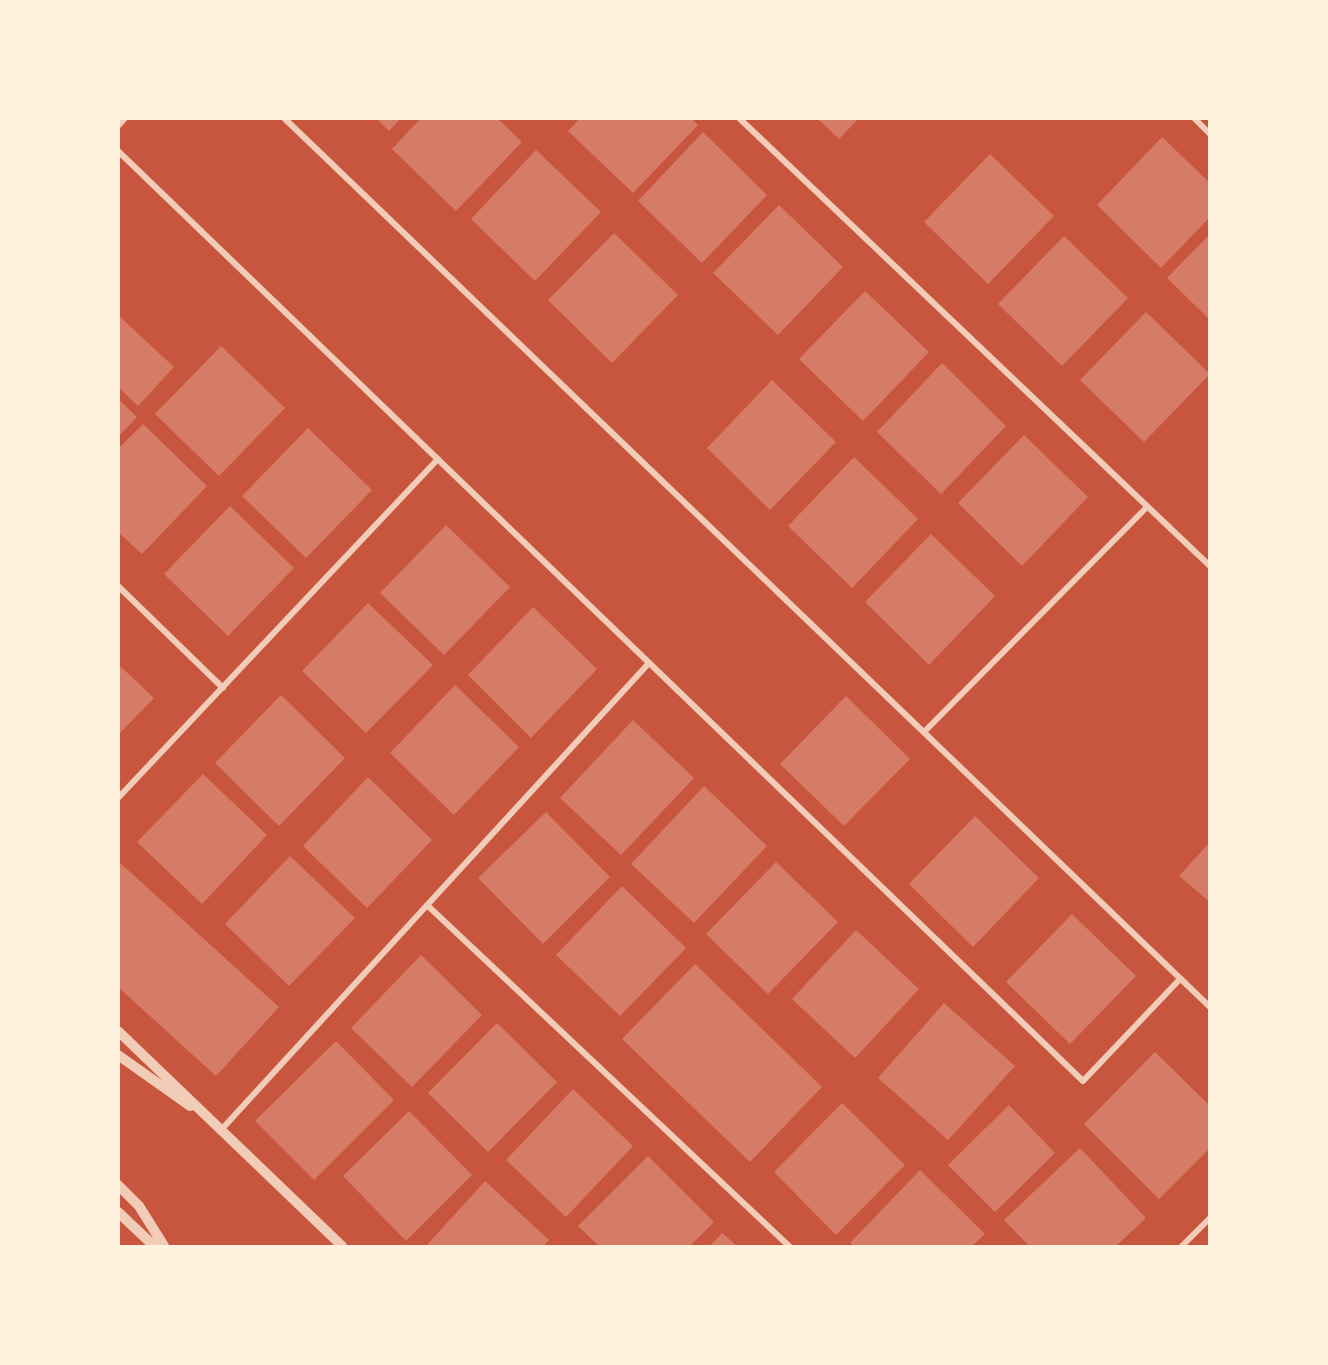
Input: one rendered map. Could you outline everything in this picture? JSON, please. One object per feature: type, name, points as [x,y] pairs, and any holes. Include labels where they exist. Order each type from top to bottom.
[{"type":"street","points":[[118,126],[125,118]]},
{"type":"street","points":[[284,118],[1209,1007]]},
{"type":"street","points":[[739,118],[1209,566]]},
{"type":"street","points":[[1194,118],[1208,130]]},
{"type":"street","points":[[118,151],[1083,1081],[1180,979]]},
{"type":"street","points":[[118,798],[438,459]]},
{"type":"street","points":[[924,732],[1147,507]]},
{"type":"street","points":[[118,586],[223,688]]},
{"type":"street","points":[[221,1130],[650,663]]},
{"type":"street","points":[[427,905],[789,1246]]},
{"type":"street","points":[[118,1030],[342,1246]]},
{"type":"street","points":[[118,1055],[221,1130]]},
{"type":"street","points":[[118,1185],[139,1206],[164,1246]]},
{"type":"street","points":[[118,1212],[154,1246]]},
{"type":"street","points":[[1182,1246],[1209,1218]]},
{"type":"building","points":[[376,118],[401,118],[389,131]]},
{"type":"building","points":[[421,118],[497,118],[522,142],[456,211],[392,149]]},
{"type":"building","points":[[580,118],[691,118],[698,125],[633,193],[568,131]]},
{"type":"building","points":[[817,118],[859,118],[839,139]]},
{"type":"building","points":[[703,132],[767,195],[702,263],[638,201]]},
{"type":"building","points":[[1162,137],[1210,183],[1210,217],[1161,268],[1097,205]]},
{"type":"building","points":[[536,150],[601,212],[535,281],[471,219]]},
{"type":"building","points":[[990,154],[1054,216],[988,284],[924,222]]},
{"type":"building","points":[[779,205],[843,267],[778,335],[713,273]]},
{"type":"building","points":[[614,233],[678,295],[612,363],[548,300]]},
{"type":"building","points":[[1210,234],[1210,320],[1167,278]]},
{"type":"building","points":[[1064,236],[1128,298],[1062,366],[998,304]]},
{"type":"building","points":[[865,291],[929,352],[863,421],[799,359]]},
{"type":"building","points":[[1146,312],[1210,374],[1144,442],[1080,380]]},
{"type":"building","points":[[118,315],[174,367],[138,406],[118,387]]},
{"type":"building","points":[[221,346],[285,408],[219,476],[155,414]]},
{"type":"building","points":[[942,363],[1006,426],[941,494],[877,432]]},
{"type":"building","points":[[772,380],[836,442],[770,510],[707,448]]},
{"type":"building","points":[[118,399],[137,417],[118,437]]},
{"type":"building","points":[[143,424],[207,486],[142,554],[118,532],[118,449]]},
{"type":"building","points":[[308,428],[372,490],[306,558],[242,496]]},
{"type":"building","points":[[1024,435],[1088,497],[1022,566],[958,503]]},
{"type":"building","points":[[854,457],[918,519],[852,588],[788,526]]},
{"type":"building","points":[[230,506],[294,568],[228,636],[164,574]]},
{"type":"building","points":[[446,525],[510,587],[444,655],[380,593]]},
{"type":"building","points":[[931,534],[995,596],[929,665],[865,602]]},
{"type":"building","points":[[368,603],[433,665],[366,733],[302,671]]},
{"type":"building","points":[[533,607],[597,669],[531,738],[468,675]]},
{"type":"building","points":[[118,664],[154,698],[118,735]]},
{"type":"building","points":[[455,685],[519,747],[454,815],[390,753]]},
{"type":"building","points":[[281,695],[345,758],[279,826],[215,763]]},
{"type":"building","points":[[846,696],[910,759],[844,826],[780,764]]},
{"type":"building","points":[[633,720],[694,778],[621,855],[560,798]]},
{"type":"building","points":[[203,774],[267,835],[202,904],[137,842]]},
{"type":"building","points":[[368,777],[432,840],[367,908],[303,846]]},
{"type":"building","points":[[704,786],[767,846],[694,923],[631,864]]},
{"type":"building","points":[[546,812],[610,877],[543,944],[478,878]]},
{"type":"building","points":[[975,816],[1039,878],[973,947],[909,884]]},
{"type":"building","points":[[1210,842],[1210,902],[1179,876]]},
{"type":"building","points":[[290,856],[355,918],[289,986],[225,924]]},
{"type":"building","points":[[118,861],[279,1007],[216,1076],[118,987]]},
{"type":"building","points":[[776,862],[838,922],[768,994],[706,934]]},
{"type":"building","points":[[622,886],[686,948],[620,1016],[556,955]]},
{"type":"building","points":[[1072,914],[1136,976],[1070,1044],[1006,982]]},
{"type":"building","points":[[856,930],[919,989],[855,1058],[792,999]]},
{"type":"building","points":[[421,955],[482,1015],[412,1087],[351,1028]]},
{"type":"building","points":[[695,964],[822,1087],[750,1162],[622,1039]]},
{"type":"building","points":[[944,1003],[1015,1066],[948,1140],[878,1078]]},
{"type":"building","points":[[497,1023],[557,1082],[488,1152],[428,1093]]},
{"type":"building","points":[[336,1041],[394,1100],[314,1180],[255,1121]]},
{"type":"building","points":[[1155,1052],[1210,1106],[1210,1148],[1159,1199],[1084,1124]]},
{"type":"building","points":[[573,1089],[633,1146],[566,1217],[506,1160]]},
{"type":"building","points":[[842,1103],[905,1165],[836,1235],[774,1172]]},
{"type":"building","points":[[1009,1105],[1055,1153],[995,1212],[948,1165]]},
{"type":"building","points":[[409,1111],[472,1175],[406,1241],[343,1176]]},
{"type":"building","points":[[1080,1148],[1146,1218],[1116,1246],[1029,1246],[1004,1220]]},
{"type":"building","points":[[648,1156],[714,1222],[690,1246],[599,1246],[578,1226]]},
{"type":"building","points":[[920,1170],[985,1234],[972,1246],[854,1246],[850,1243]]},
{"type":"building","points":[[485,1181],[549,1240],[543,1246],[426,1246]]},
{"type":"building","points":[[722,1233],[737,1246],[710,1246]]}]
